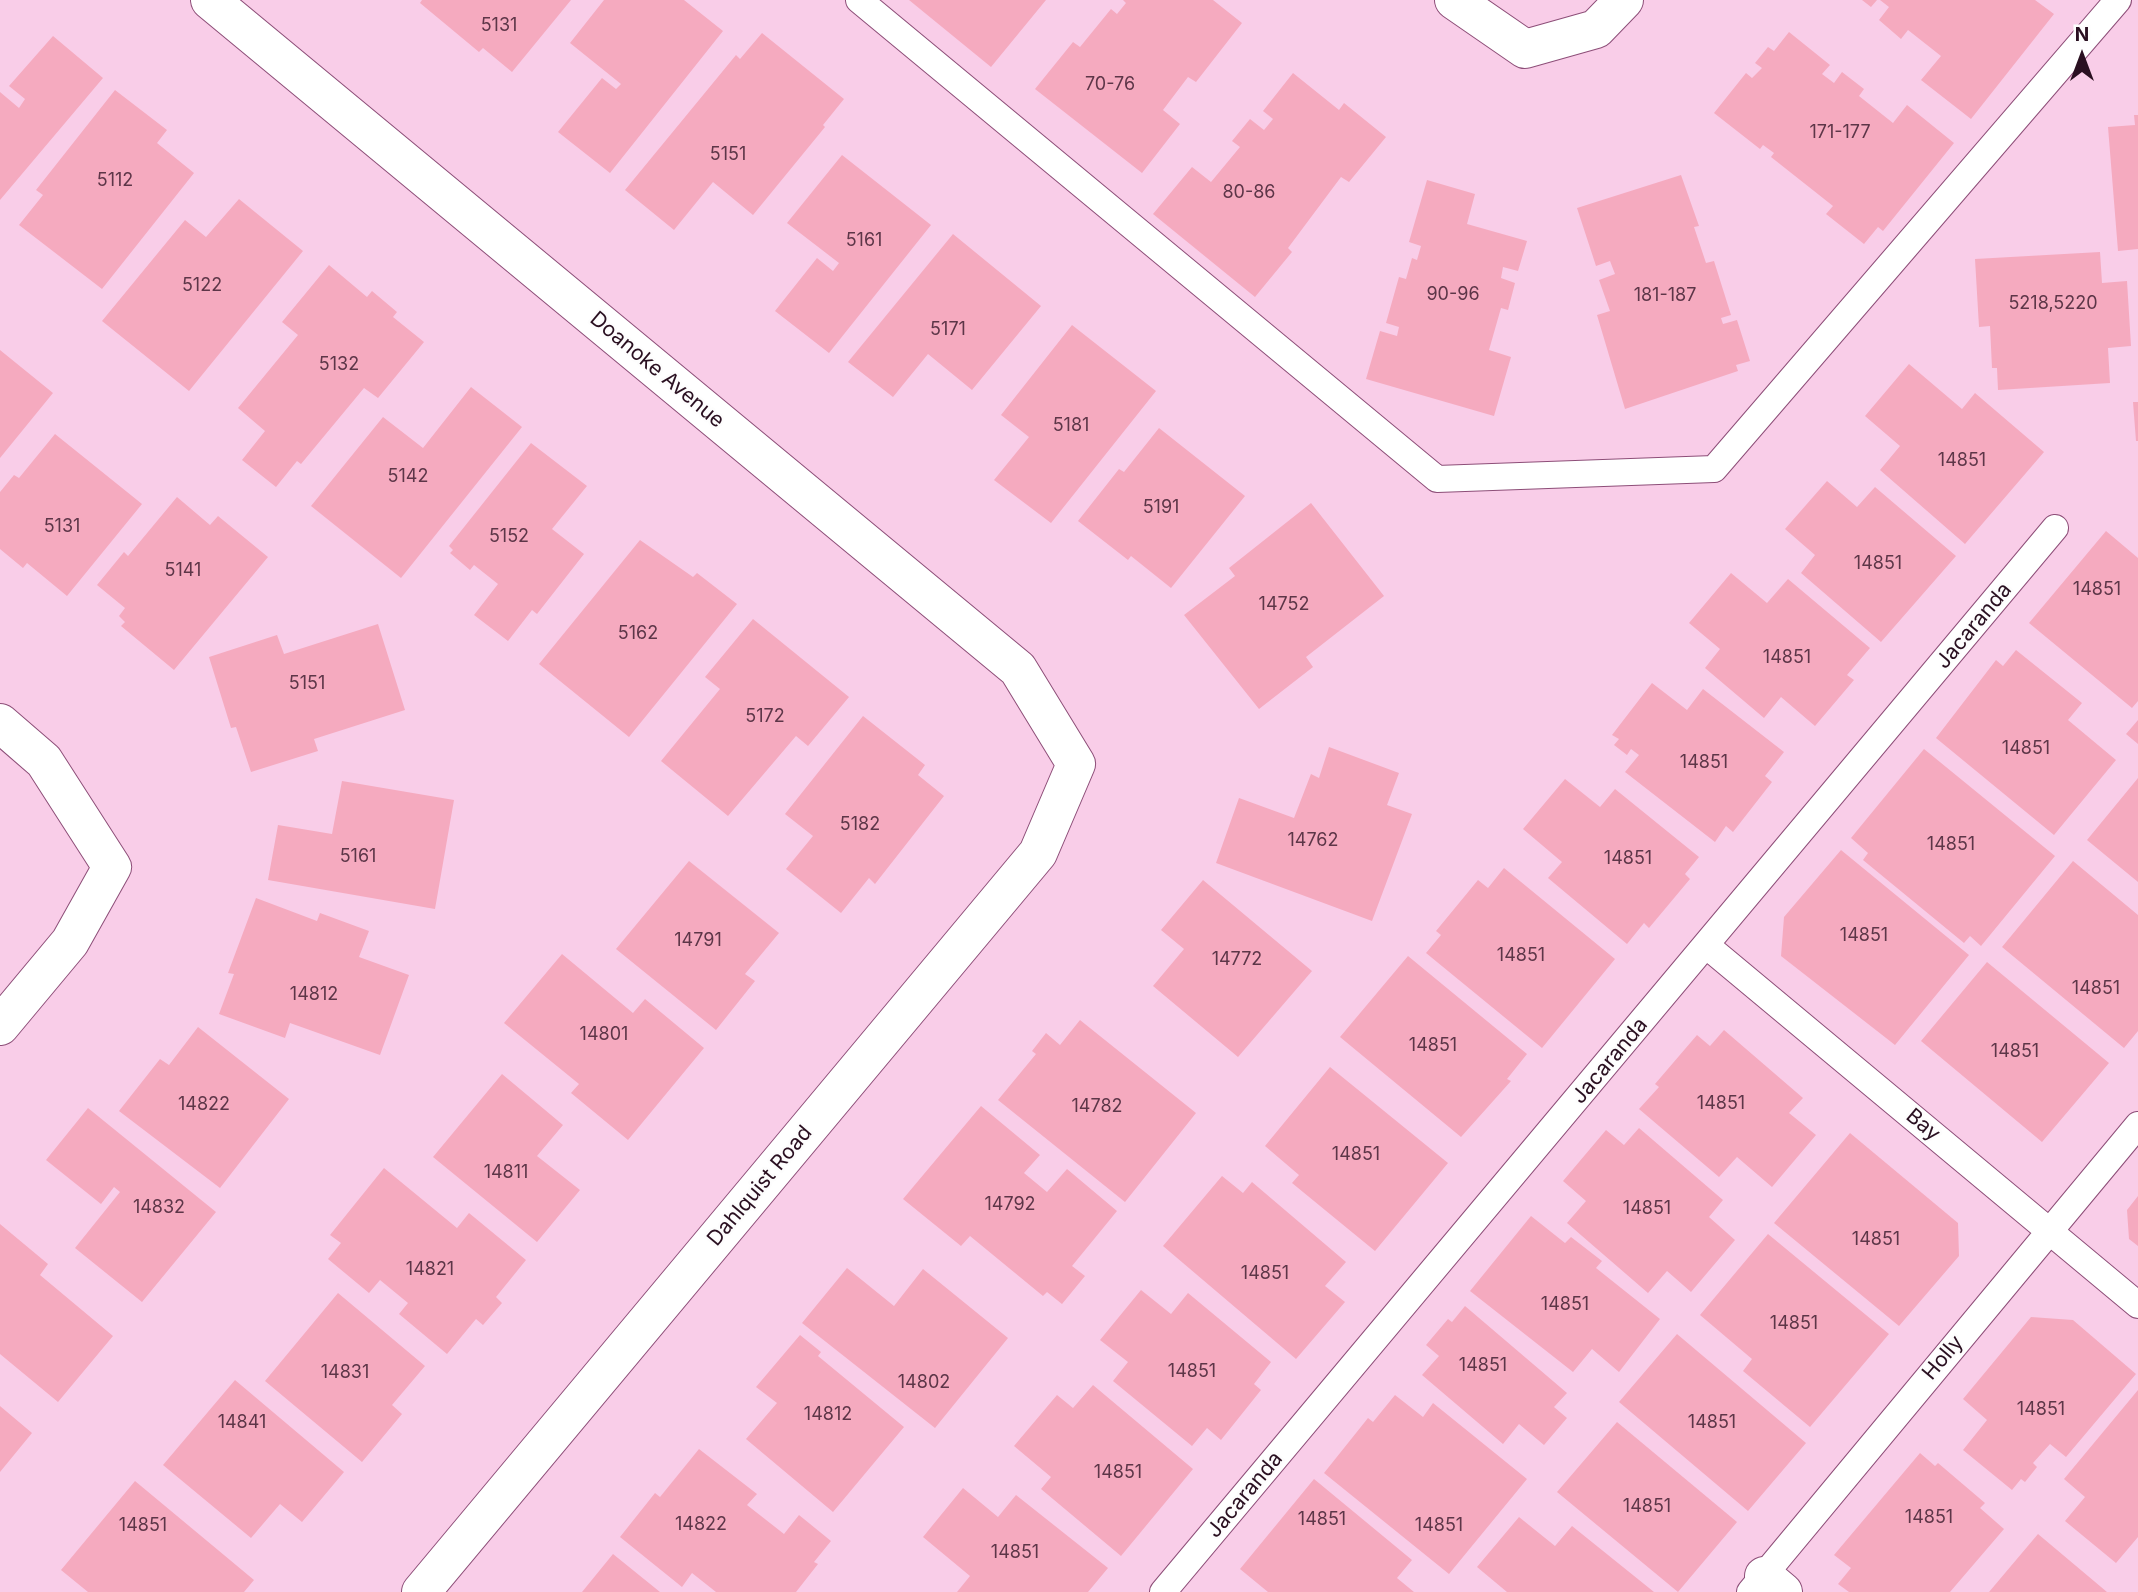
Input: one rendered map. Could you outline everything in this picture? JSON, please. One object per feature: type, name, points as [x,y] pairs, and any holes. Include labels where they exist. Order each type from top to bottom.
[{"type":"street","name":"Doanoke Avenue","points":[[210,0],[1018,669],[1076,764]]},
{"type":"street","points":[[1454,0],[1525,49],[1596,29],[1624,0]]},
{"type":"street","points":[[0,723],[44,761],[112,867],[70,942],[0,1026]]},
{"type":"street","name":"Dahlquist Road","points":[[421,1592],[1038,853],[1076,764]]},
{"type":"lane","points":[[859,0],[1437,479],[1714,468],[2118,0]]},
{"type":"lane","name":"Jacaranda","points":[[1163,1592],[2055,528]]},
{"type":"lane","name":"Bay","points":[[1707,946],[2138,1305]]},
{"type":"lane","name":"Holly","points":[[1765,1587],[2050,1230],[2138,1125]]},
{"type":"building","points":[[422,0],[571,0],[512,72],[483,48],[479,52],[420,3]]},
{"type":"building","points":[[604,0],[684,0],[723,31],[610,173],[558,132],[602,78],[616,89],[621,84],[570,43]]},
{"type":"building","points":[[909,0],[1046,0],[991,67]]},
{"type":"building","points":[[1123,0],[1213,0],[1242,23],[1196,82],[1188,77],[1163,110],[1180,124],[1142,173],[1035,89],[1073,42],[1080,47],[1111,9],[1117,14],[1126,3]]},
{"type":"building","points":[[1862,0],[1877,0],[1871,7]]},
{"type":"building","points":[[1880,0],[2035,0],[2054,14],[1971,119],[1921,80],[1941,56],[1908,30],[1901,39],[1879,20],[1889,7]]},
{"type":"building","points":[[1789,32],[1830,65],[1822,74],[1834,83],[1842,72],[1864,89],[1859,96],[1893,123],[1907,105],[1954,143],[1883,231],[1878,227],[1864,244],[1826,214],[1833,206],[1771,157],[1774,153],[1763,145],[1760,149],[1714,113],[1746,73],[1752,78],[1762,68],[1755,63],[1768,47],[1774,51]]},
{"type":"building","points":[[762,33],[844,99],[823,125],[825,127],[753,215],[713,182],[674,230],[625,190],[736,55],[740,59]]},
{"type":"building","points":[[53,36],[103,78],[0,200],[0,92],[19,108],[25,99],[9,86]]},
{"type":"building","points":[[1293,73],[1339,110],[1344,103],[1386,137],[1349,182],[1341,177],[1288,248],[1292,252],[1255,297],[1153,214],[1192,167],[1211,182],[1240,147],[1232,141],[1250,119],[1264,130],[1273,119],[1263,111]]},
{"type":"building","points":[[115,90],[167,130],[157,143],[194,173],[102,289],[19,225],[43,195],[36,190]]},
{"type":"building","points":[[2134,115],[2138,115],[2138,249],[2118,251],[2108,127],[2135,125]]},
{"type":"building","points":[[842,155],[931,225],[829,353],[775,311],[817,258],[833,271],[839,263],[787,223]]},
{"type":"building","points":[[1681,175],[1699,226],[1694,227],[1706,263],[1714,261],[1731,315],[1721,318],[1723,324],[1737,320],[1750,361],[1736,365],[1738,371],[1625,409],[1597,315],[1610,311],[1599,280],[1615,274],[1610,261],[1596,266],[1577,208]]},
{"type":"building","points":[[1427,180],[1475,194],[1467,224],[1527,241],[1518,271],[1503,267],[1501,278],[1515,283],[1508,310],[1501,308],[1489,350],[1511,357],[1494,416],[1366,379],[1380,331],[1397,336],[1399,327],[1386,323],[1399,277],[1406,279],[1412,258],[1417,260],[1421,246],[1409,242]]},
{"type":"building","points":[[239,199],[303,251],[189,391],[102,321],[185,220],[206,237]]},
{"type":"building","points":[[953,234],[1041,306],[972,390],[928,354],[893,397],[848,362]]},
{"type":"building","points":[[2100,252],[2102,283],[2127,281],[2131,346],[2108,348],[2110,383],[1998,390],[1997,368],[1992,368],[1990,326],[1979,327],[1975,259]]},
{"type":"building","points":[[329,265],[367,297],[372,291],[397,312],[393,317],[424,342],[378,398],[364,388],[301,464],[297,461],[276,487],[242,460],[265,431],[238,408],[298,335],[282,322]]},
{"type":"building","points":[[1072,325],[1156,391],[1051,523],[994,480],[1029,437],[1001,415]]},
{"type":"building","points":[[0,350],[53,393],[0,458]]},
{"type":"building","points":[[1909,364],[1962,409],[1975,393],[2044,452],[1965,544],[1880,470],[1900,446],[1865,416]]},
{"type":"building","points":[[471,387],[522,427],[401,578],[311,506],[383,417],[423,448]]},
{"type":"building","points":[[2133,402],[2138,402],[2138,441],[2136,441]]},
{"type":"building","points":[[1159,428],[1245,496],[1171,588],[1131,556],[1128,560],[1078,521],[1119,469],[1124,472]]},
{"type":"building","points":[[55,434],[142,504],[67,596],[27,563],[23,568],[0,549],[0,492],[14,475],[19,478]]},
{"type":"building","points":[[531,443],[587,486],[552,529],[584,554],[537,614],[532,610],[508,641],[474,615],[498,584],[474,565],[470,570],[450,553],[453,550],[449,546]]},
{"type":"building","points":[[1827,481],[1857,507],[1875,487],[1956,556],[1881,642],[1801,573],[1815,555],[1785,529]]},
{"type":"building","points":[[177,497],[210,525],[218,516],[268,557],[174,670],[121,626],[125,622],[119,616],[125,608],[97,585],[124,552],[128,556]]},
{"type":"building","points":[[1311,503],[1384,596],[1306,657],[1313,667],[1259,709],[1184,615],[1235,576],[1229,568]]},
{"type":"building","points":[[2106,531],[2138,558],[2138,701],[2132,708],[2029,623]]},
{"type":"building","points":[[640,540],[693,577],[697,573],[737,604],[629,737],[539,664]]},
{"type":"building","points":[[1731,573],[1767,603],[1788,579],[1870,648],[1847,675],[1854,680],[1815,726],[1781,697],[1764,718],[1705,668],[1720,649],[1689,623]]},
{"type":"building","points":[[753,619],[849,697],[808,746],[796,736],[728,816],[661,761],[720,689],[705,677]]},
{"type":"building","points":[[378,624],[405,710],[314,739],[318,751],[251,772],[236,727],[231,728],[209,657],[277,635],[284,654]]},
{"type":"building","points":[[2016,650],[2082,703],[2068,720],[2116,760],[2054,835],[1936,738],[1996,660],[2003,666]]},
{"type":"building","points":[[1652,683],[1687,710],[1703,689],[1784,752],[1765,776],[1772,782],[1733,832],[1726,826],[1715,842],[1625,772],[1639,755],[1631,749],[1627,755],[1614,745],[1619,739],[1612,735]]},
{"type":"building","points":[[863,716],[925,765],[918,775],[944,796],[875,884],[869,878],[841,913],[786,869],[813,836],[785,814]]},
{"type":"building","points":[[2138,720],[2138,744],[2126,734]]},
{"type":"building","points":[[1329,747],[1399,773],[1387,805],[1412,814],[1372,921],[1216,863],[1239,798],[1294,818],[1311,774],[1319,778]]},
{"type":"building","points":[[1924,749],[2055,856],[1981,946],[1970,936],[1964,943],[1863,860],[1868,853],[1851,838]]},
{"type":"building","points":[[2138,778],[2138,882],[2087,840]]},
{"type":"building","points":[[1565,779],[1600,807],[1615,789],[1699,857],[1685,874],[1690,879],[1649,928],[1644,923],[1627,944],[1548,878],[1562,862],[1523,829]]},
{"type":"building","points":[[342,781],[454,800],[435,909],[268,880],[278,825],[332,834]]},
{"type":"building","points":[[1841,850],[1969,955],[1895,1045],[1781,956],[1784,917]]},
{"type":"building","points":[[689,861],[779,933],[745,974],[755,981],[716,1030],[616,949]]},
{"type":"building","points":[[2073,861],[2138,915],[2138,1031],[2124,1048],[2002,947]]},
{"type":"building","points":[[1504,868],[1615,959],[1542,1048],[1426,953],[1441,935],[1436,931],[1478,880],[1488,888]]},
{"type":"building","points":[[1203,880],[1312,971],[1238,1057],[1153,986],[1184,949],[1161,930]]},
{"type":"building","points":[[256,898],[317,921],[320,913],[369,931],[359,957],[409,975],[380,1055],[290,1023],[285,1038],[219,1014],[234,974],[228,973]]},
{"type":"building","points":[[562,954],[633,1013],[645,999],[704,1048],[628,1140],[571,1093],[579,1084],[504,1023]]},
{"type":"building","points":[[1408,956],[1527,1054],[1507,1079],[1511,1081],[1461,1137],[1340,1037]]},
{"type":"building","points":[[1987,962],[2109,1063],[2042,1142],[1921,1041]]},
{"type":"building","points":[[1080,1020],[1196,1113],[1125,1202],[998,1100],[1036,1054],[1032,1051],[1046,1033],[1060,1045]]},
{"type":"building","points":[[198,1027],[289,1099],[220,1188],[119,1111],[160,1059],[169,1065]]},
{"type":"building","points":[[1724,1030],[1803,1098],[1789,1113],[1816,1135],[1772,1187],[1737,1157],[1719,1177],[1639,1109],[1659,1087],[1655,1084],[1697,1035],[1710,1046]]},
{"type":"building","points":[[1330,1067],[1448,1163],[1375,1251],[1292,1183],[1299,1175],[1265,1146]]},
{"type":"building","points":[[502,1074],[563,1125],[537,1156],[580,1190],[537,1242],[433,1157]]},
{"type":"building","points":[[981,1106],[1040,1155],[1024,1173],[1047,1192],[1067,1169],[1117,1211],[1072,1266],[1085,1276],[1062,1304],[1047,1292],[1043,1296],[970,1236],[961,1246],[903,1199]]},
{"type":"building","points":[[88,1108],[216,1212],[142,1302],[75,1248],[120,1192],[114,1187],[101,1204],[46,1160]]},
{"type":"building","points":[[1639,1128],[1723,1200],[1709,1217],[1735,1240],[1691,1292],[1667,1271],[1648,1293],[1567,1223],[1586,1201],[1563,1181],[1606,1130],[1624,1145]]},
{"type":"building","points":[[1850,1133],[1958,1223],[1959,1256],[1899,1326],[1774,1223]]},
{"type":"building","points":[[384,1168],[457,1228],[469,1213],[526,1260],[496,1297],[502,1303],[483,1325],[476,1319],[447,1354],[399,1314],[408,1303],[380,1280],[369,1293],[328,1259],[341,1243],[330,1235]]},
{"type":"building","points":[[1222,1176],[1243,1193],[1252,1182],[1346,1262],[1325,1286],[1345,1302],[1296,1359],[1163,1246]]},
{"type":"building","points":[[2138,1196],[2138,1246],[2129,1239],[2127,1210]]},
{"type":"building","points":[[1531,1216],[1565,1243],[1571,1237],[1602,1261],[1596,1268],[1660,1319],[1619,1372],[1592,1349],[1573,1372],[1470,1291]]},
{"type":"building","points":[[0,1224],[48,1264],[40,1275],[113,1336],[58,1402],[0,1354]]},
{"type":"building","points":[[1768,1234],[1889,1334],[1810,1427],[1743,1371],[1752,1359],[1700,1315]]},
{"type":"building","points":[[847,1268],[894,1306],[923,1269],[1008,1338],[935,1428],[802,1323]]},
{"type":"building","points":[[1141,1290],[1171,1314],[1188,1293],[1271,1362],[1254,1384],[1261,1390],[1221,1440],[1207,1428],[1192,1446],[1113,1381],[1128,1362],[1100,1340]]},
{"type":"building","points":[[338,1293],[425,1366],[392,1405],[402,1414],[362,1462],[265,1381]]},
{"type":"building","points":[[1465,1306],[1567,1393],[1554,1407],[1567,1418],[1544,1445],[1519,1424],[1503,1444],[1422,1375],[1439,1356],[1426,1345],[1448,1319],[1452,1322]]},
{"type":"building","points":[[2031,1317],[2073,1320],[2136,1374],[2066,1457],[2050,1444],[2033,1463],[2037,1467],[2025,1482],[2021,1479],[2012,1490],[1963,1450],[1987,1420],[1963,1399]]},
{"type":"building","points":[[1677,1334],[1806,1443],[1748,1511],[1619,1402]]},
{"type":"building","points":[[800,1335],[821,1352],[818,1356],[904,1427],[833,1512],[746,1439],[777,1403],[756,1387]]},
{"type":"building","points":[[235,1380],[344,1472],[302,1522],[280,1504],[251,1538],[163,1465]]},
{"type":"building","points":[[1093,1385],[1193,1469],[1121,1556],[1041,1489],[1051,1477],[1014,1446],[1057,1395],[1073,1408]]},
{"type":"building","points":[[2138,1390],[2138,1537],[2116,1563],[2065,1521],[2085,1497],[2064,1479]]},
{"type":"building","points":[[1395,1395],[1423,1417],[1433,1403],[1527,1479],[1449,1574],[1324,1473],[1368,1418],[1373,1422]]},
{"type":"building","points":[[0,1406],[32,1433],[0,1472]]},
{"type":"building","points":[[1617,1422],[1737,1522],[1678,1592],[1557,1492]]},
{"type":"building","points":[[699,1449],[757,1494],[747,1505],[784,1534],[799,1515],[831,1541],[814,1562],[818,1564],[796,1592],[716,1592],[692,1573],[682,1587],[620,1537],[655,1493],[660,1497]]},
{"type":"building","points":[[1920,1453],[1935,1466],[1938,1463],[1985,1503],[1980,1508],[2004,1529],[1950,1592],[1849,1592],[1838,1584],[1851,1568],[1834,1555]]},
{"type":"building","points":[[1314,1479],[1412,1560],[1397,1578],[1414,1592],[1268,1592],[1240,1569]]},
{"type":"building","points":[[135,1481],[254,1580],[244,1592],[88,1592],[61,1570]]},
{"type":"building","points":[[963,1488],[998,1517],[1016,1495],[1108,1568],[1088,1592],[957,1592],[970,1576],[923,1537]]},
{"type":"building","points":[[1519,1517],[1555,1546],[1572,1526],[1654,1592],[1507,1592],[1477,1567]]},
{"type":"building","points":[[2038,1534],[2107,1592],[1989,1592]]},
{"type":"building","points":[[613,1554],[660,1592],[582,1592]]}]
